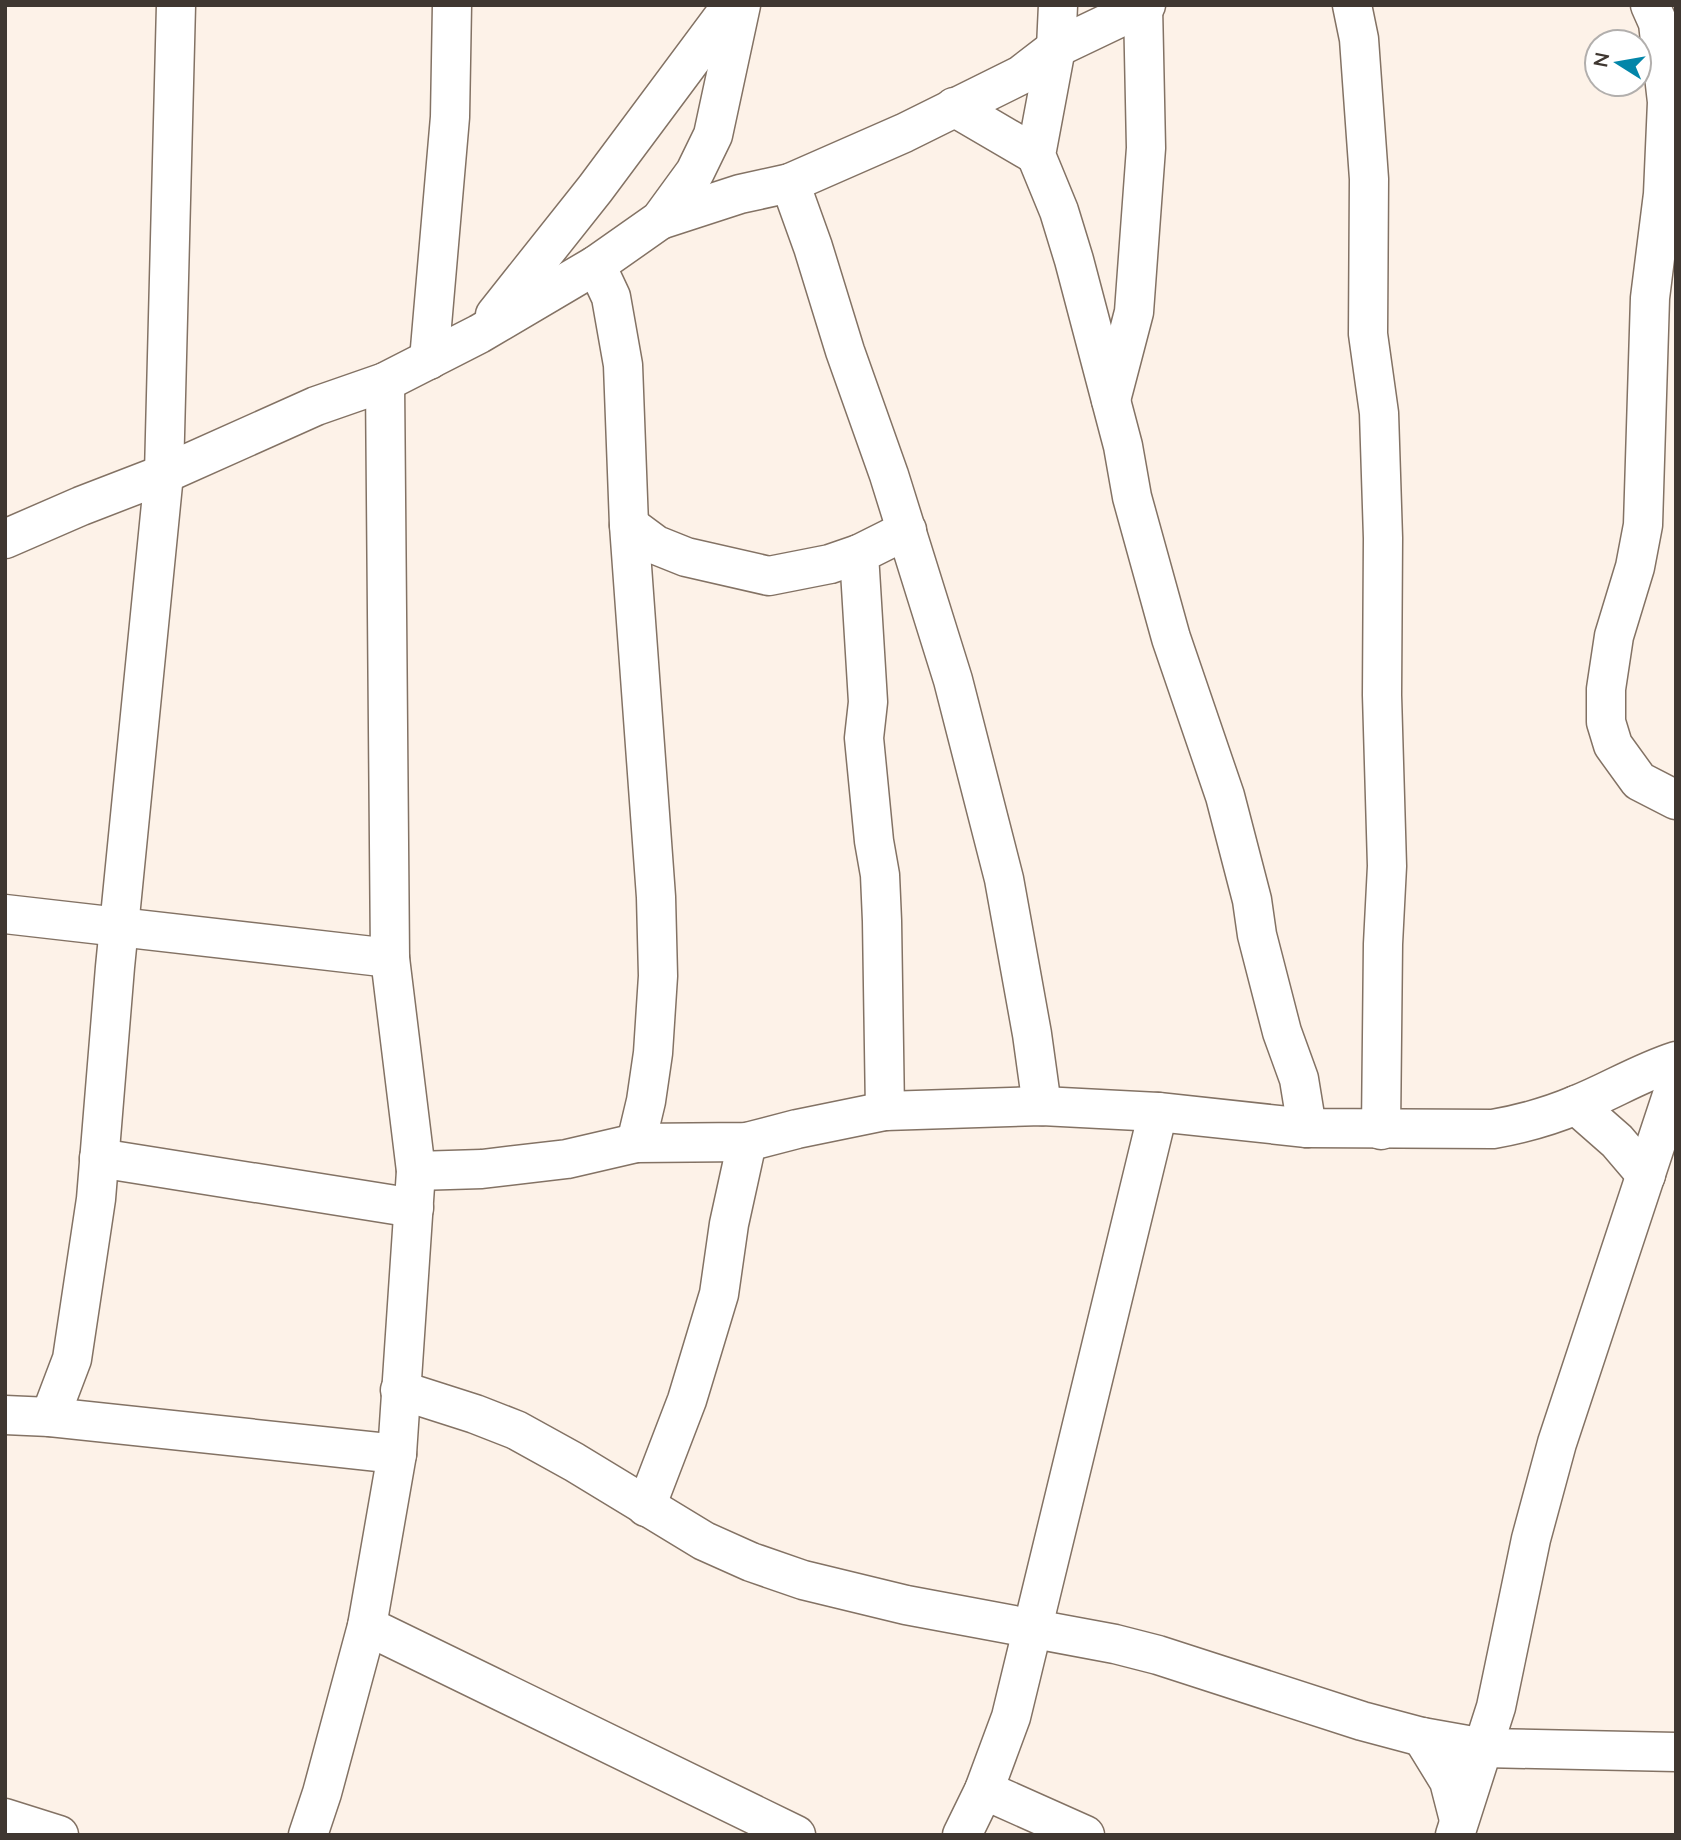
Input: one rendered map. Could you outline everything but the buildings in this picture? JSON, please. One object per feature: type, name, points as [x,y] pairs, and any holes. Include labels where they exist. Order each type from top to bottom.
[{"type":"street","points":[[50,1417],[72,1359],[96,1199],[164,474],[176,5]]},
{"type":"street","points":[[429,360],[450,117],[452,5]]},
{"type":"street","points":[[479,334],[595,189],[732,5]]},
{"type":"street","points":[[660,220],[695,172],[713,135],[741,5]]},
{"type":"street","points":[[1058,5],[1056,48],[1036,155],[1059,211],[1123,446],[1132,497],[1160,602],[1225,796],[1282,1032],[1299,1079],[1307,1128]]},
{"type":"street","points":[[1352,5],[1359,39],[1369,179],[1368,334],[1379,413],[1383,538],[1382,695],[1387,866],[1383,944],[1381,1130]]},
{"type":"street","points":[[1650,5],[1658,23],[1667,102],[1663,194],[1650,298],[1643,525],[1635,568],[1614,636],[1606,690],[1606,722],[1613,745],[1639,781],[1676,800]]},
{"type":"street","points":[[5,539],[164,474],[316,407],[385,383],[479,334],[596,265],[660,220],[731,197],[790,183],[904,133],[1021,75],[1056,48],[1144,6],[1146,148],[1134,312],[1111,400]]},
{"type":"street","points":[[954,107],[1036,155]]},
{"type":"street","points":[[790,183],[907,530],[953,680],[1004,880],[1042,1106]]},
{"type":"street","points":[[596,265],[611,297],[621,352],[629,525],[656,897],[658,976],[653,1053],[636,1143]]},
{"type":"street","points":[[307,1835],[322,1793],[367,1626],[397,1454],[415,1189],[390,958],[385,383]]},
{"type":"street","points":[[629,525],[656,545],[687,558],[769,576],[830,564],[859,554],[907,530]]},
{"type":"street","points":[[859,554],[868,702],[864,738],[881,886],[885,1111]]},
{"type":"street","points":[[5,914],[390,958]]},
{"type":"street","points":[[99,1158],[415,1189],[482,1169],[567,1159],[636,1143],[747,1142],[885,1111],[1042,1106],[1158,1112],[1307,1128],[1493,1129],[1518,1124],[1576,1105],[1650,1069],[1676,1061]]},
{"type":"street","points":[[1457,1828],[1496,1707],[1531,1539],[1557,1443],[1676,1083]]},
{"type":"street","points":[[1576,1105],[1617,1141],[1646,1175]]},
{"type":"street","points":[[962,1835],[984,1790],[1011,1717],[1158,1112]]},
{"type":"street","points":[[646,1507],[687,1400],[713,1315],[747,1142]]},
{"type":"street","points":[[400,1390],[516,1430],[704,1541],[751,1562],[803,1580],[906,1605],[1115,1644],[1422,1737],[1484,1748],[1676,1752]]},
{"type":"street","points":[[5,1415],[50,1417],[397,1454]]},
{"type":"street","points":[[367,1626],[796,1835]]},
{"type":"street","points":[[1422,1737],[1450,1781],[1457,1828]]},
{"type":"street","points":[[984,1790],[1086,1835]]},
{"type":"street","points":[[5,1818],[59,1835]]}]
